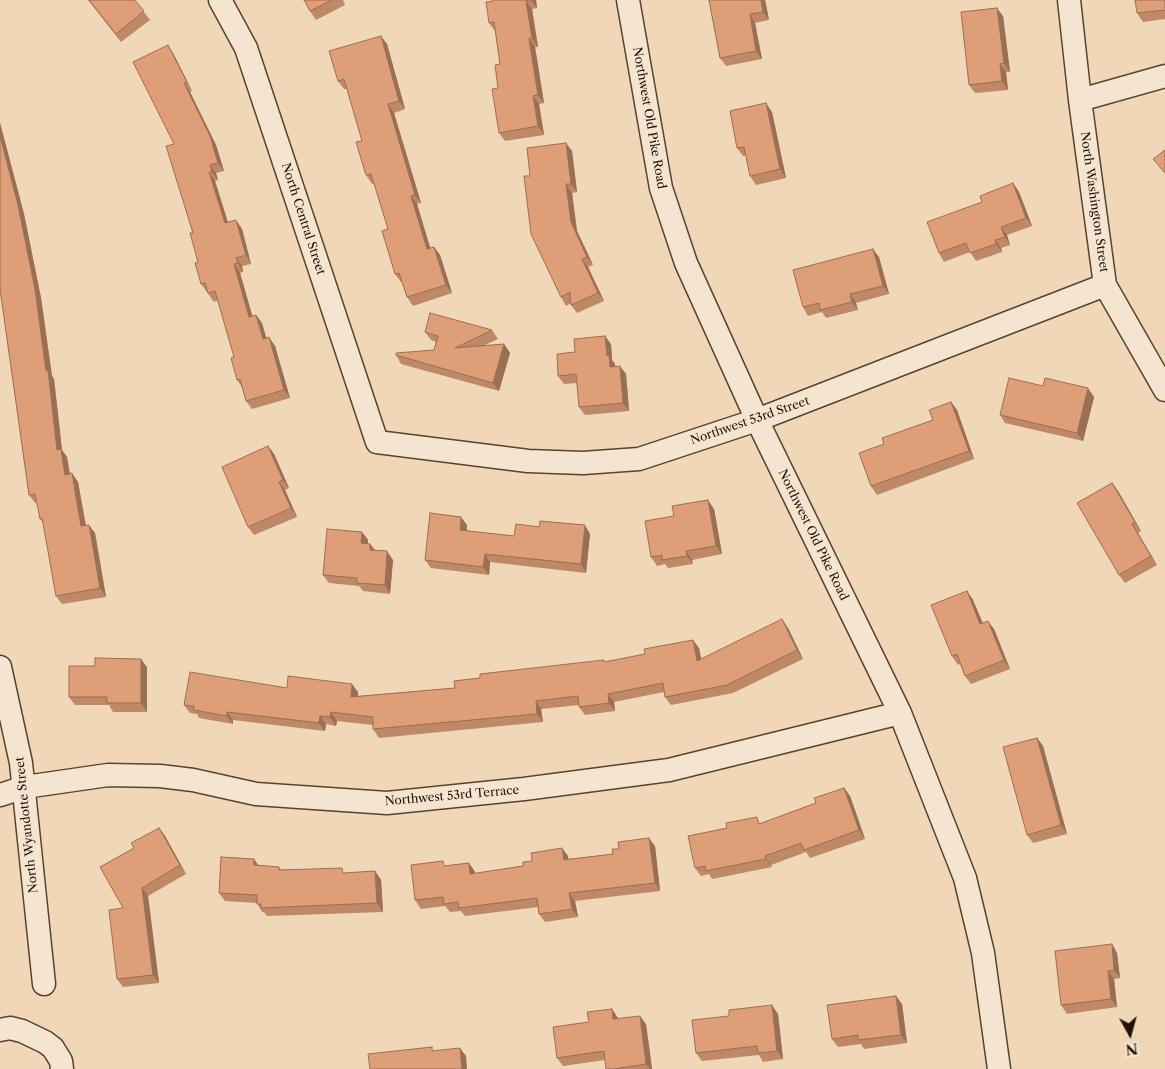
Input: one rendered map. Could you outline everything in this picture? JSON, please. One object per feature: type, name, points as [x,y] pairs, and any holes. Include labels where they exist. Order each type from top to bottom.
[{"type":"street","name":"North Central Street","points":[[220,0],[246,48],[377,442]]},
{"type":"street","name":"Northwest Old Pike Road","points":[[628,0],[661,188],[686,263],[757,420],[900,713],[965,878],[984,953],[999,1069]]},
{"type":"street","name":"North Washington Street","points":[[1069,0],[1080,100],[1106,285],[1165,390]]},
{"type":"street","points":[[1080,100],[1165,76]]},
{"type":"street","name":"Northwest 53rd Street","points":[[377,442],[528,461],[583,463],[639,459],[757,420],[1106,285]]},
{"type":"street","name":"North Wyandotte Street","points":[[0,667],[22,763],[44,984]]},
{"type":"street","name":"Northwest 53rd Terrace","points":[[0,795],[25,787],[108,775],[160,776],[193,780],[256,794],[387,803],[524,789],[669,770],[900,713]]},
{"type":"street","points":[[0,1030],[10,1028],[22,1031],[45,1042],[53,1048],[61,1061],[62,1069]]},
{"type":"building","points":[[89,0],[135,0],[144,11],[116,34]]},
{"type":"building","points":[[304,0],[332,0],[310,11]]},
{"type":"building","points":[[493,0],[529,0],[526,1],[532,38],[529,39],[538,95],[533,96],[538,126],[499,133],[492,89],[498,88],[495,65],[500,64],[494,22],[489,23],[486,2]]},
{"type":"building","points":[[709,0],[761,0],[763,12],[750,14],[756,51],[720,58]]},
{"type":"building","points":[[1135,0],[1165,0],[1165,10],[1137,13]]},
{"type":"building","points":[[997,8],[1004,63],[1000,64],[1002,81],[969,85],[961,12]]},
{"type":"building","points":[[381,36],[399,101],[388,104],[415,195],[411,196],[427,249],[434,247],[446,285],[407,297],[399,273],[395,274],[382,231],[388,229],[371,174],[366,175],[356,142],[362,141],[344,79],[338,81],[329,51]]},
{"type":"building","points":[[168,45],[187,82],[184,83],[210,136],[218,163],[210,165],[212,172],[209,172],[225,223],[236,220],[246,255],[236,258],[238,263],[234,264],[249,317],[256,315],[263,339],[269,337],[284,390],[246,401],[240,379],[237,380],[231,358],[234,357],[215,291],[208,293],[205,283],[201,284],[195,263],[198,262],[190,233],[193,233],[166,146],[174,144],[133,62]]},
{"type":"building","points":[[766,103],[780,169],[750,176],[744,147],[737,148],[730,111]]},
{"type":"building","points":[[0,136],[18,205],[35,289],[46,371],[48,370],[57,450],[61,449],[65,475],[72,473],[81,526],[89,525],[100,588],[56,596],[42,518],[40,519],[35,494],[29,495],[0,289]]},
{"type":"building","points":[[566,143],[571,184],[566,184],[571,222],[587,257],[582,259],[598,293],[571,305],[570,292],[561,297],[531,234],[524,176],[530,176],[527,148]]},
{"type":"building","points":[[1165,150],[1165,173],[1153,159]]},
{"type":"building","points":[[1013,183],[1026,218],[1001,227],[1005,237],[995,240],[996,244],[970,253],[966,243],[939,253],[927,222],[982,202],[980,196]]},
{"type":"building","points":[[873,249],[883,286],[850,294],[852,302],[820,310],[819,303],[803,307],[793,270]]},
{"type":"building","points":[[430,313],[492,330],[455,348],[504,344],[493,383],[396,355],[396,353],[434,350],[438,336],[425,332]]},
{"type":"building","points":[[605,336],[610,367],[620,366],[623,403],[579,407],[576,374],[558,376],[557,354],[575,352],[574,339]]},
{"type":"building","points":[[1009,378],[1043,386],[1045,378],[1088,388],[1077,433],[1000,415]]},
{"type":"building","points":[[951,402],[969,451],[871,486],[859,453],[884,444],[882,438],[933,420],[929,410]]},
{"type":"building","points":[[268,446],[283,480],[279,482],[291,508],[248,527],[222,467]]},
{"type":"building","points":[[1112,483],[1135,522],[1132,524],[1151,556],[1119,575],[1077,503]]},
{"type":"building","points":[[708,500],[716,546],[686,551],[687,556],[662,560],[662,555],[651,557],[645,521],[674,516],[672,506]]},
{"type":"building","points":[[430,513],[461,517],[460,530],[514,536],[516,524],[539,527],[540,521],[585,525],[581,564],[485,554],[483,567],[425,560]]},
{"type":"building","points":[[327,529],[362,532],[361,543],[370,544],[370,550],[387,551],[385,585],[357,583],[357,578],[323,575]]},
{"type":"building","points":[[967,591],[980,624],[988,621],[1004,660],[965,676],[957,654],[952,656],[931,605]]},
{"type":"building","points":[[782,619],[797,650],[727,685],[665,697],[663,683],[608,694],[609,703],[579,707],[578,696],[536,701],[537,714],[373,729],[373,717],[331,712],[330,717],[320,716],[319,723],[227,712],[227,716],[194,710],[194,706],[184,705],[190,672],[287,688],[288,676],[352,684],[351,697],[455,688],[454,681],[480,678],[480,674],[604,660],[604,662],[645,654],[644,649],[693,640],[697,661]]},
{"type":"building","points":[[95,658],[141,659],[141,703],[107,703],[107,697],[69,697],[69,666],[95,666]]},
{"type":"building","points":[[1037,738],[1061,825],[1027,835],[1003,747]]},
{"type":"building","points":[[844,788],[859,830],[804,850],[801,843],[765,856],[766,859],[706,871],[705,866],[695,868],[688,836],[727,828],[726,823],[757,817],[759,824],[816,803],[814,798]]},
{"type":"building","points":[[159,828],[180,865],[142,888],[153,975],[117,979],[109,910],[123,908],[100,867],[134,848],[131,843]]},
{"type":"building","points":[[649,838],[655,883],[569,893],[572,909],[539,914],[537,898],[459,908],[458,902],[444,904],[443,897],[415,900],[411,865],[443,861],[444,866],[469,863],[470,874],[523,866],[523,862],[532,861],[531,853],[562,848],[564,860],[613,854],[612,849],[619,849],[618,842]]},
{"type":"building","points":[[221,857],[254,859],[254,865],[279,867],[279,870],[342,868],[343,873],[375,871],[377,903],[261,908],[261,904],[257,904],[257,895],[219,893]]},
{"type":"building","points":[[1112,944],[1114,970],[1108,971],[1111,999],[1061,1005],[1055,951]]},
{"type":"building","points":[[896,996],[901,1035],[858,1040],[858,1035],[832,1039],[827,1005]]},
{"type":"building","points":[[772,1005],[777,1051],[758,1053],[757,1046],[696,1053],[692,1020],[729,1016],[729,1010]]},
{"type":"building","points":[[612,1009],[613,1019],[640,1016],[646,1064],[606,1069],[604,1051],[557,1058],[553,1027],[589,1022],[587,1012]]},
{"type":"building","points":[[432,1047],[432,1051],[460,1048],[462,1069],[370,1069],[368,1054]]}]
